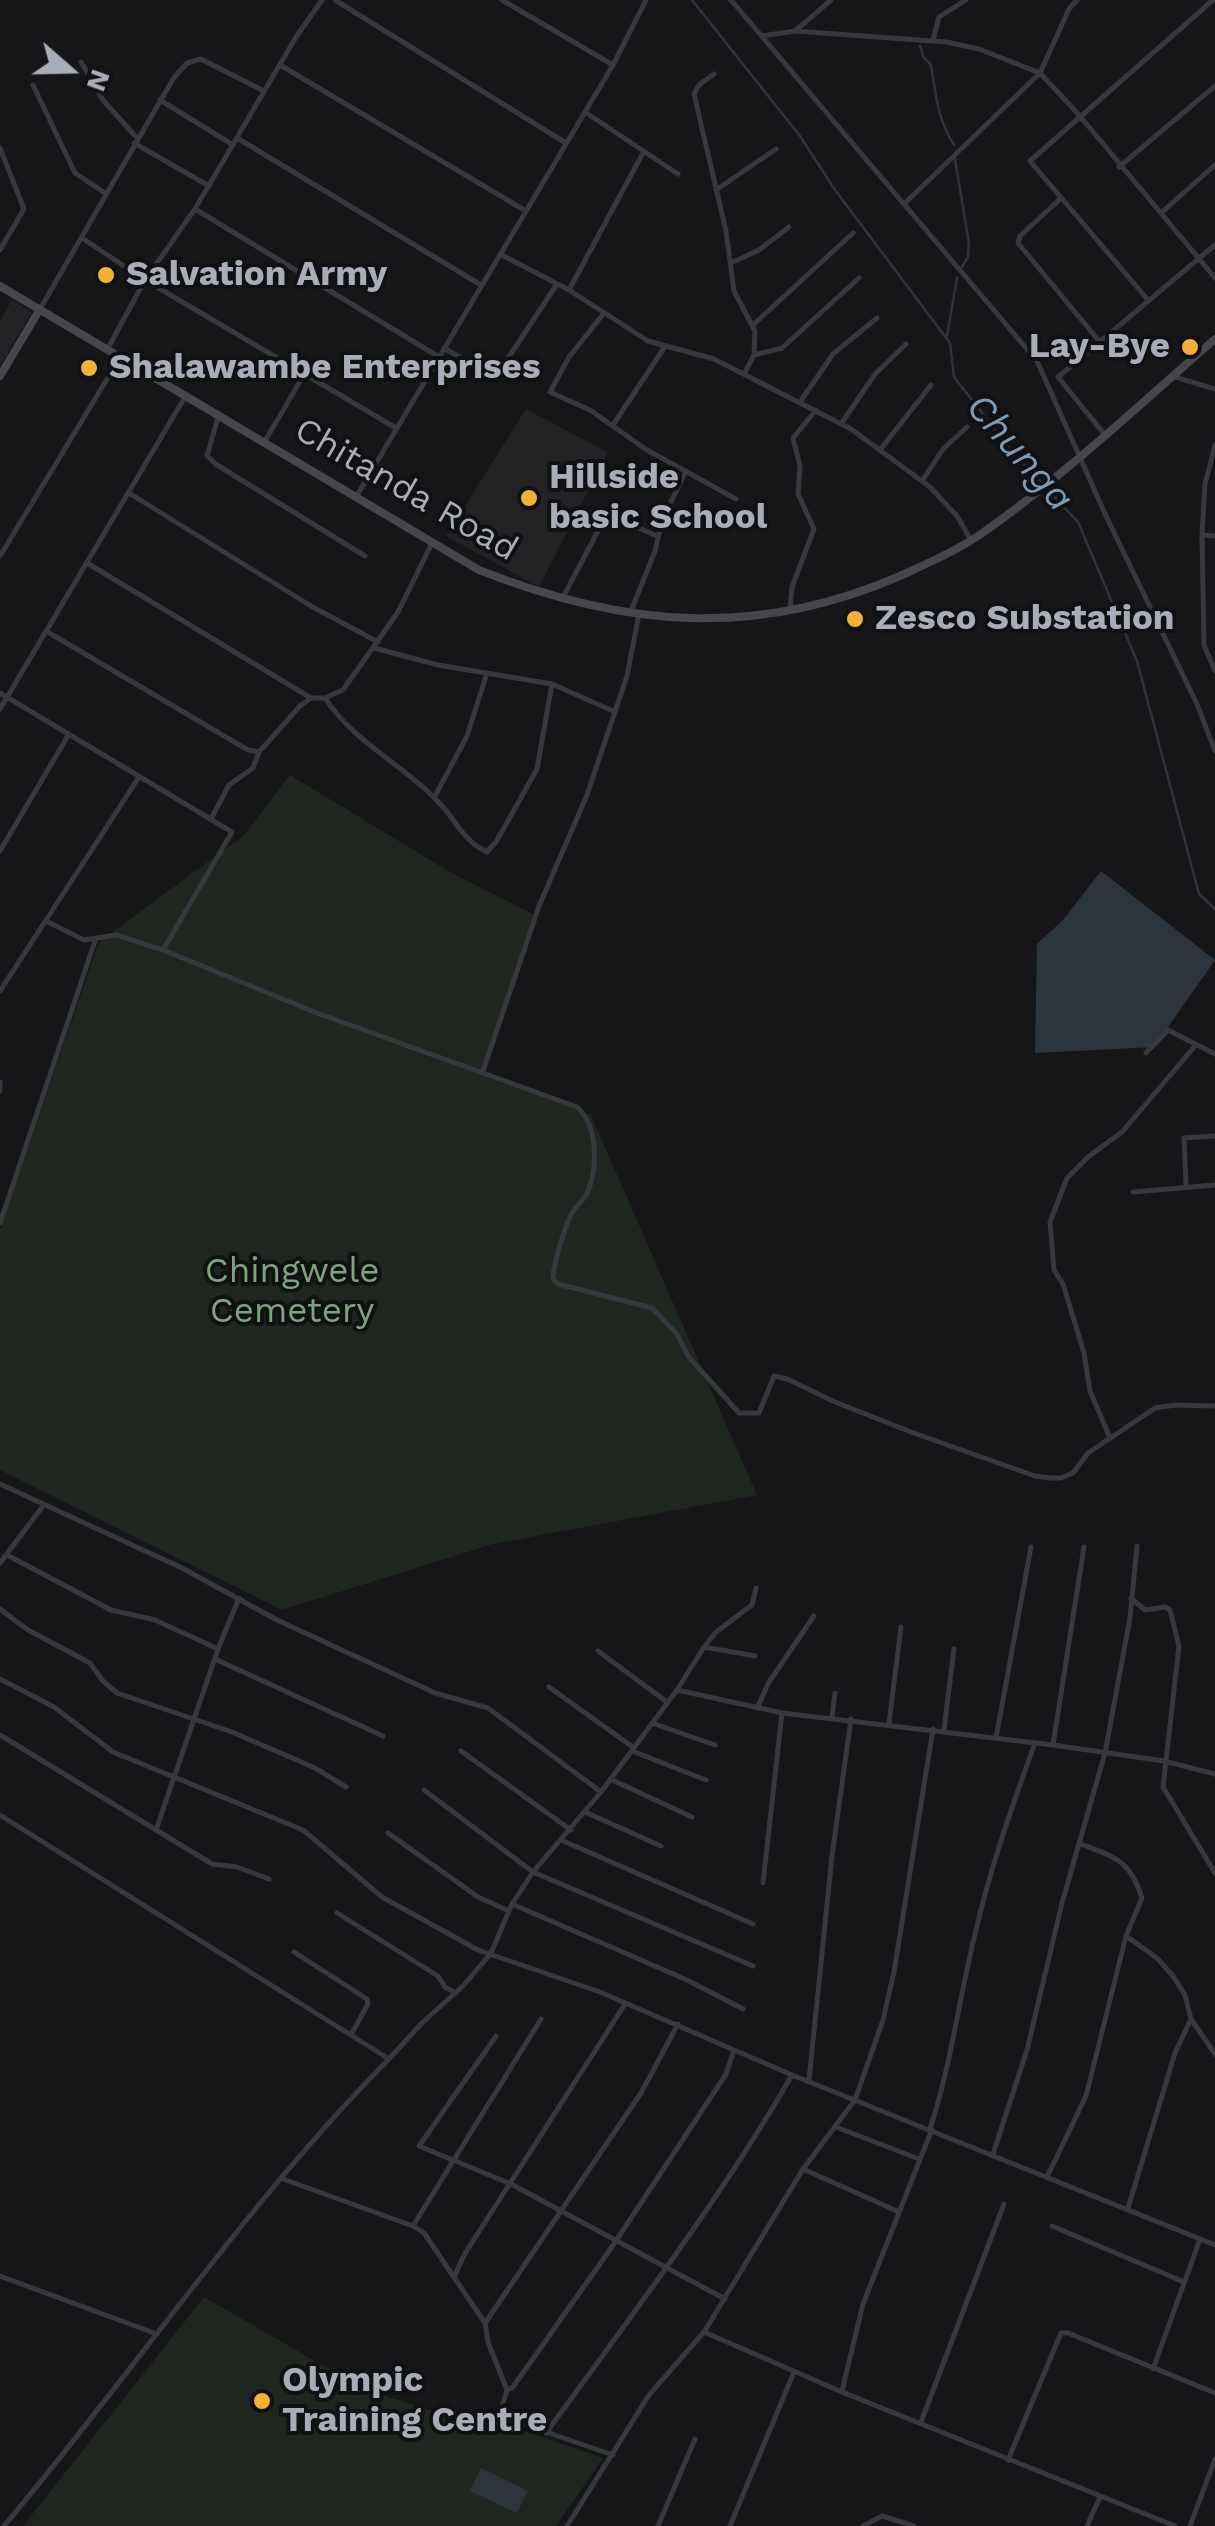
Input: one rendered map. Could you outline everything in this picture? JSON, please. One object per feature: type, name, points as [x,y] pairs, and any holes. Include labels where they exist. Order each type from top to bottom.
[{"type":"street","points":[[108,348],[145,280],[195,209],[322,0]]},
{"type":"street","points":[[335,0],[566,143]]},
{"type":"street","points":[[502,0],[612,66]]},
{"type":"street","points":[[356,497],[612,66],[646,0]]},
{"type":"street","points":[[731,0],[1037,361],[1215,751]]},
{"type":"street","points":[[795,31],[831,0]]},
{"type":"street","points":[[933,40],[939,18],[966,0]]},
{"type":"street","points":[[906,203],[1040,73],[1076,0]]},
{"type":"street","points":[[1148,300],[1030,161],[1213,0]]},
{"type":"street","points":[[762,36],[795,31],[933,40],[979,49],[1040,73],[1215,278]]},
{"type":"street","points":[[0,376],[173,78],[193,58],[224,69],[264,92]]},
{"type":"street","points":[[80,62],[103,100],[135,140],[209,186]]},
{"type":"street","points":[[280,64],[526,211]]},
{"type":"street","points":[[714,74],[699,84],[694,94],[734,291],[752,325],[754,355],[744,374]]},
{"type":"street","points":[[33,85],[75,173],[104,193]]},
{"type":"street","points":[[1120,167],[1215,86]]},
{"type":"street","points":[[160,100],[233,145]]},
{"type":"street","points":[[585,112],[678,174]]},
{"type":"street","points":[[237,138],[481,285]]},
{"type":"street","points":[[0,148],[24,209],[0,250]]},
{"type":"street","points":[[716,190],[776,149]]},
{"type":"street","points":[[569,290],[644,151]]},
{"type":"street","points":[[1160,214],[1215,165]]},
{"type":"street","points":[[1060,200],[1020,236],[1018,243],[1099,341]]},
{"type":"street","points":[[195,209],[439,357]]},
{"type":"street","points":[[731,262],[758,250],[789,226]]},
{"type":"street","points":[[752,325],[853,232]]},
{"type":"street","points":[[82,238],[145,280],[396,428]]},
{"type":"street","points":[[1105,435],[1057,378],[1215,245]]},
{"type":"street","points":[[500,254],[569,290],[648,341],[714,358],[841,424],[922,481],[958,516],[971,540]]},
{"type":"street","points":[[754,355],[775,352],[787,344],[860,278]]},
{"type":"street","points":[[444,348],[495,378],[558,284]]},
{"type":"street","name":"Chitanda Road","points":[[0,286],[479,570],[562,600],[634,615],[724,619],[792,612],[858,594],[940,558],[1053,480],[1215,339]]},
{"type":"street","points":[[604,313],[580,341],[550,390],[590,410],[646,450],[736,499]]},
{"type":"street","points":[[800,402],[832,354],[877,318]]},
{"type":"street","points":[[841,424],[875,374],[906,344]]},
{"type":"street","points":[[614,425],[665,348]]},
{"type":"street","points":[[0,556],[121,356]]},
{"type":"street","points":[[264,441],[304,373]]},
{"type":"street","points":[[1172,376],[1215,388]]},
{"type":"street","points":[[880,450],[932,385]]},
{"type":"street","points":[[0,709],[4,695],[187,395]]},
{"type":"street","points":[[792,612],[792,588],[814,528],[798,494],[800,462],[792,441],[816,410]]},
{"type":"street","points":[[218,414],[207,450],[216,466],[364,556]]},
{"type":"street","points":[[922,481],[942,449],[967,427]]},
{"type":"street","points":[[1215,445],[1205,484],[1202,535],[1204,645],[1215,671]]},
{"type":"street","points":[[483,1071],[515,970],[588,795],[627,676],[634,615],[657,536],[686,472]]},
{"type":"street","points":[[130,493],[376,645],[438,665],[552,684],[614,711]]},
{"type":"street","points":[[562,600],[608,514],[657,536]]},
{"type":"street","points":[[1202,535],[1215,536]]},
{"type":"street","points":[[87,562],[312,698],[326,698],[342,690],[376,645],[414,585],[433,540]]},
{"type":"street","points":[[46,631],[248,750],[260,752]]},
{"type":"street","points":[[434,798],[462,748],[488,673]]},
{"type":"street","points":[[326,698],[340,718],[434,798],[470,842],[487,852],[537,769],[552,684]]},
{"type":"street","points":[[4,695],[232,832],[163,950]]},
{"type":"street","points":[[211,819],[229,784],[253,768],[260,752],[300,706],[312,698]]},
{"type":"street","points":[[0,851],[69,734]]},
{"type":"street","points":[[0,990],[139,777]]},
{"type":"street","points":[[46,921],[84,940],[116,935],[163,950],[317,1013],[578,1107],[584,1113],[594,1145],[592,1181],[570,1219],[553,1278],[558,1284],[652,1308],[738,1413],[758,1412],[774,1376],[911,1432],[1035,1476],[1061,1478],[1074,1473],[1088,1452],[1156,1408],[1215,1406]]},
{"type":"street","points":[[0,1223],[96,938]]},
{"type":"street","points":[[1146,1053],[1168,1030],[1215,1054]]},
{"type":"street","points":[[1110,1438],[1090,1391],[1084,1352],[1063,1284],[1054,1270],[1050,1222],[1067,1178],[1122,1132],[1195,1046]]},
{"type":"street","points":[[0,1082],[0,1091]]},
{"type":"street","points":[[1186,1185],[1184,1138],[1215,1136]]},
{"type":"street","points":[[1132,1192],[1215,1185]]},
{"type":"street","points":[[0,1484],[436,1693],[488,1708],[601,1792]]},
{"type":"street","points":[[0,1563],[44,1506]]},
{"type":"street","points":[[993,2154],[1027,2050],[1062,1903],[1105,1753],[1124,1654],[1138,1546]]},
{"type":"street","points":[[996,1738],[1031,1547]]},
{"type":"street","points":[[1053,1745],[1084,1547]]},
{"type":"street","points":[[7,1554],[111,1610],[155,1620],[218,1648]]},
{"type":"street","points":[[4,2526],[283,2179],[422,2023],[456,1993],[491,1953],[533,1872],[601,1792],[716,1632],[752,1605],[756,1588]]},
{"type":"street","points":[[156,1830],[238,1598]]},
{"type":"street","points":[[1130,1598],[1144,1610],[1168,1607],[1179,1646],[1164,1761],[1165,1792],[1215,1873]]},
{"type":"street","points":[[0,1609],[28,1630],[90,1663],[117,1692],[195,1718],[314,1768],[346,1787]]},
{"type":"street","points":[[757,1708],[769,1682],[814,1616]]},
{"type":"street","points":[[889,1723],[901,1626]]},
{"type":"street","points":[[704,1647],[754,1656]]},
{"type":"street","points":[[944,1730],[954,1649]]},
{"type":"street","points":[[598,1651],[667,1702]]},
{"type":"street","points":[[215,1659],[383,1736]]},
{"type":"street","points":[[0,1679],[54,1707],[113,1752],[303,1830],[382,1898],[435,1928],[1215,2245]]},
{"type":"street","points":[[549,1687],[633,1749],[706,1780]]},
{"type":"street","points":[[677,1690],[782,1713],[933,1728],[1164,1761],[1215,1774]]},
{"type":"street","points":[[832,1717],[835,1693]]},
{"type":"street","points":[[763,1883],[782,1713]]},
{"type":"street","points":[[810,2080],[830,1874],[851,1718]]},
{"type":"street","points":[[652,1723],[715,1745]]},
{"type":"street","points":[[567,2526],[650,2395],[704,2332],[803,2169],[855,2100],[883,2020],[894,1972],[933,1728]]},
{"type":"street","points":[[0,1736],[212,1864],[236,1867],[270,1879]]},
{"type":"street","points":[[842,2392],[857,2322],[944,2086],[993,1863],[1034,1743]]},
{"type":"street","points":[[461,1751],[570,1830]]},
{"type":"street","points":[[610,1779],[692,1817]]},
{"type":"street","points":[[424,1790],[533,1872],[753,1966]]},
{"type":"street","points":[[585,1812],[662,1846]]},
{"type":"street","points":[[0,1816],[389,2059]]},
{"type":"street","points":[[388,1834],[478,1897],[687,1980],[742,2009]]},
{"type":"street","points":[[561,1840],[753,1924]]},
{"type":"street","points":[[1048,2176],[1086,2096],[1126,1936],[1142,1898],[1135,1877],[1122,1861],[1081,1844]]},
{"type":"street","points":[[337,1912],[438,1976],[445,1987],[456,1993]]},
{"type":"street","points":[[1126,1936],[1174,1976],[1192,2018],[1215,2054]]},
{"type":"street","points":[[294,1952],[367,1999],[352,2033]]},
{"type":"street","points":[[456,2275],[464,2255],[626,2004]]},
{"type":"street","points":[[1128,2208],[1175,2053],[1192,2018]]},
{"type":"street","points":[[413,2226],[541,2020]]},
{"type":"street","points":[[485,2324],[641,2092],[678,2024]]},
{"type":"street","points":[[496,2036],[419,2146],[510,2184],[725,2299]]},
{"type":"street","points":[[507,2390],[616,2241],[726,2074],[734,2050]]},
{"type":"street","points":[[546,2433],[667,2268],[792,2076]]},
{"type":"street","points":[[836,2127],[919,2159]]},
{"type":"street","points":[[803,2169],[899,2212]]},
{"type":"street","points":[[283,2179],[424,2232],[485,2324],[507,2390],[504,2412],[546,2433],[614,2455]]},
{"type":"street","points":[[920,2422],[1004,2204]]},
{"type":"street","points":[[1052,2226],[1184,2282]]},
{"type":"street","points":[[1153,2369],[1200,2239]]},
{"type":"street","points":[[0,2276],[156,2334]]},
{"type":"street","points":[[704,2332],[1175,2526]]},
{"type":"street","points":[[1008,2460],[1060,2333],[1215,2393]]},
{"type":"street","points":[[730,2526],[794,2372]]},
{"type":"street","points":[[658,2526],[695,2439]]},
{"type":"street","points":[[1190,2526],[1215,2459]]},
{"type":"street","points":[[1087,2526],[1100,2497]]},
{"type":"street","points":[[862,2526],[882,2516],[914,2526]]},
{"type":"shaded area","points":[[12,300],[32,312],[0,366],[0,321]]},
{"type":"shaded area","points":[[526,409],[608,452],[539,587],[446,536]]},
{"type":"shaded area","points":[[1101,871],[1215,960],[1154,1047],[1035,1053],[1037,944],[1063,920]]},
{"type":"shaded area","points":[[481,2468],[528,2491],[517,2513],[470,2491]]},
{"type":"green space","name":"Chingwele Cemetery","points":[[290,775],[450,872],[537,916],[484,1074],[591,1115],[757,1495],[493,1544],[282,1610],[0,1470],[0,1229],[99,942],[243,836]]},
{"type":"green space","name":"Olympic Training Centre","points":[[204,2297],[364,2389],[467,2422],[475,2414],[603,2458],[556,2526],[23,2526]]},
{"type":"waterway","name":"Chunga","points":[[692,0],[800,136],[835,190],[950,343],[954,377],[1016,456],[1078,522],[1137,661],[1199,894],[1215,909]]},
{"type":"waterway","points":[[920,46],[931,65],[941,116],[954,145]]},
{"type":"waterway","points":[[955,159],[969,244],[962,267]]},
{"type":"waterway","points":[[947,336],[957,278]]},
{"type":"place","name":"Salvation Army","points":[[106,275]]},
{"type":"place","name":"Lay-Bye","points":[[1190,347]]},
{"type":"place","name":"Shalawambe Enterprises","points":[[89,368]]},
{"type":"place","name":"Hillside basic School","points":[[529,498]]},
{"type":"place","name":"Zesco Substation","points":[[855,619]]},
{"type":"place","name":"Olympic Training Centre","points":[[262,2401]]}]
